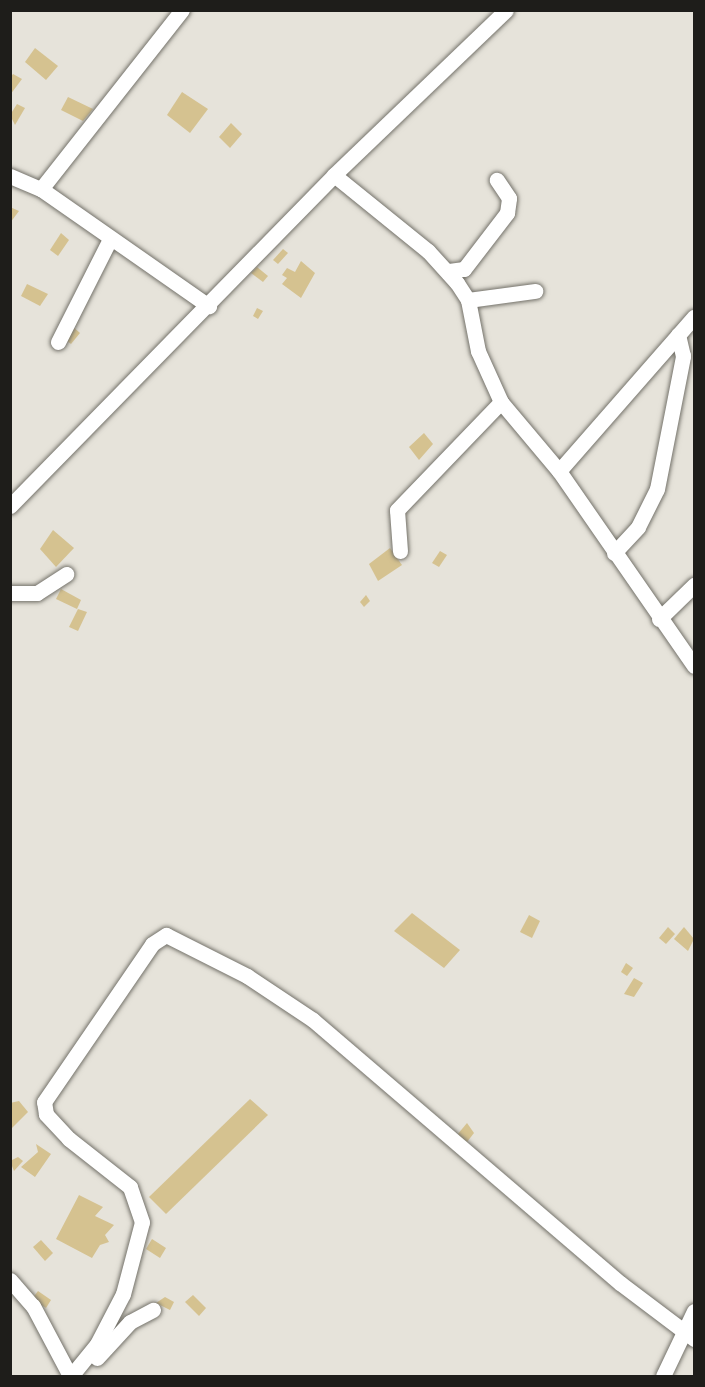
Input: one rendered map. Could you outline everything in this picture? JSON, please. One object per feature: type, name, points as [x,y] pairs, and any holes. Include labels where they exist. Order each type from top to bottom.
[{"type":"street","points":[[41,189],[182,10]]},
{"type":"street","points":[[10,506],[209,306],[334,175],[506,10]]},
{"type":"street","points":[[334,175],[453,277],[468,300],[478,351],[501,402],[559,471],[659,619],[694,666]]},
{"type":"street","points":[[10,176],[41,189],[209,306]]},
{"type":"street","points":[[453,277],[464,268],[507,213],[508,198],[497,180]]},
{"type":"street","points":[[57,342],[110,239]]},
{"type":"street","points":[[468,300],[535,291]]},
{"type":"street","points":[[559,471],[694,317]]},
{"type":"street","points":[[614,553],[638,527],[657,489],[683,356],[678,335]]},
{"type":"street","points":[[400,551],[396,510],[501,402]]},
{"type":"street","points":[[10,593],[37,593],[66,574]]},
{"type":"street","points":[[659,619],[694,585]]},
{"type":"street","points":[[10,1280],[33,1306],[70,1377],[123,1294],[142,1222],[130,1187],[69,1139],[45,1114],[44,1102],[152,944],[166,935],[247,976],[313,1020],[620,1283],[690,1335]]},
{"type":"street","points":[[83,1377],[115,1335],[153,1310]]},
{"type":"street","points":[[663,1377],[690,1335],[694,1311]]},
{"type":"building","points":[[35,48],[58,66],[46,80],[25,62]]},
{"type":"building","points":[[13,74],[22,79],[10,95],[10,78]]},
{"type":"building","points":[[182,92],[208,109],[190,133],[167,115]]},
{"type":"building","points":[[68,97],[93,109],[83,121],[61,110]]},
{"type":"building","points":[[17,104],[25,108],[15,125],[10,115]]},
{"type":"building","points":[[231,123],[242,134],[230,148],[219,137]]},
{"type":"building","points":[[10,207],[19,211],[10,223]]},
{"type":"building","points":[[61,233],[69,240],[58,256],[50,250]]},
{"type":"building","points":[[283,249],[288,253],[278,264],[273,260]]},
{"type":"building","points":[[301,261],[315,273],[301,298],[282,284],[287,278],[282,275],[287,268],[295,272]]},
{"type":"building","points":[[257,267],[268,276],[263,282],[251,273]]},
{"type":"building","points":[[27,284],[48,294],[40,306],[21,296]]},
{"type":"building","points":[[257,308],[263,311],[258,319],[253,316]]},
{"type":"building","points":[[72,326],[80,333],[71,344],[63,338]]},
{"type":"building","points":[[424,433],[433,444],[419,460],[409,447]]},
{"type":"building","points":[[53,530],[74,548],[56,567],[40,549]]},
{"type":"building","points":[[390,548],[402,565],[378,581],[369,564]]},
{"type":"building","points":[[440,551],[447,555],[439,567],[432,563]]},
{"type":"building","points":[[61,589],[81,600],[77,609],[56,599]]},
{"type":"building","points":[[366,595],[370,601],[364,607],[360,602]]},
{"type":"building","points":[[78,609],[87,612],[78,631],[69,627]]},
{"type":"building","points":[[412,913],[460,950],[444,968],[394,931]]},
{"type":"building","points":[[529,915],[540,921],[532,938],[520,932]]},
{"type":"building","points":[[668,927],[675,934],[666,944],[659,938]]},
{"type":"building","points":[[684,927],[694,939],[688,951],[674,939]]},
{"type":"building","points":[[626,963],[633,968],[627,976],[621,972]]},
{"type":"building","points":[[634,978],[643,983],[634,997],[624,994]]},
{"type":"building","points":[[250,1099],[268,1115],[166,1214],[149,1197]]},
{"type":"building","points":[[19,1101],[28,1112],[10,1130],[10,1103]]},
{"type":"building","points":[[467,1123],[474,1133],[467,1142],[457,1135]]},
{"type":"building","points":[[36,1144],[51,1154],[35,1177],[21,1167],[38,1152]]},
{"type":"building","points":[[18,1157],[23,1161],[14,1171],[10,1161]]},
{"type":"building","points":[[79,1195],[103,1207],[95,1216],[114,1225],[105,1235],[109,1242],[100,1245],[92,1258],[56,1239]]},
{"type":"building","points":[[152,1239],[166,1248],[160,1258],[146,1249]]},
{"type":"building","points":[[41,1240],[53,1253],[45,1261],[33,1247]]},
{"type":"building","points":[[38,1291],[51,1300],[46,1308],[32,1299]]},
{"type":"building","points":[[193,1295],[206,1308],[199,1316],[185,1302]]},
{"type":"building","points":[[165,1297],[174,1302],[170,1310],[156,1303]]}]
